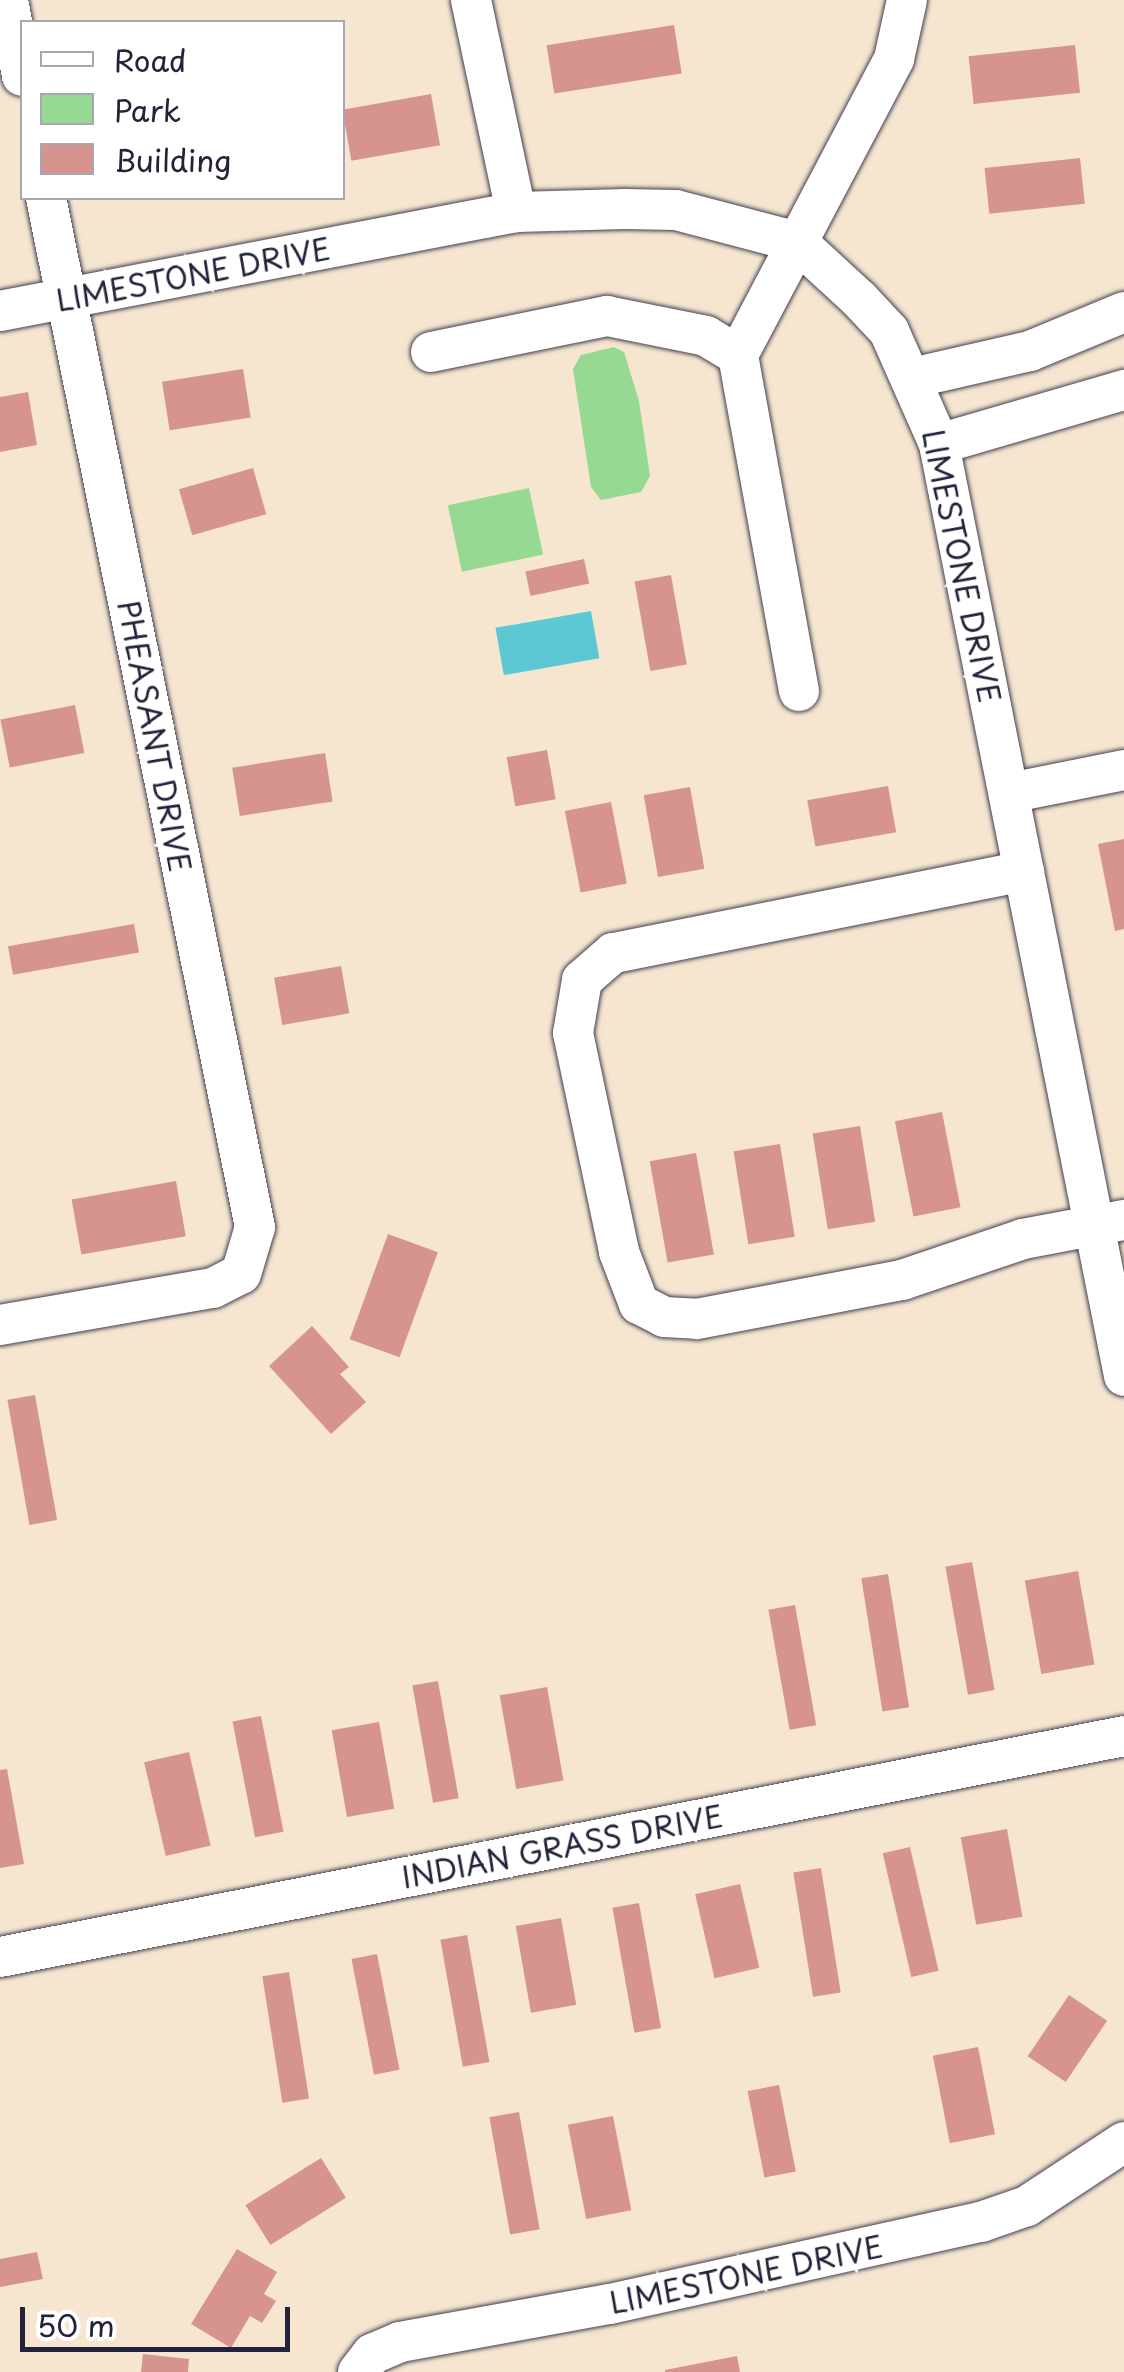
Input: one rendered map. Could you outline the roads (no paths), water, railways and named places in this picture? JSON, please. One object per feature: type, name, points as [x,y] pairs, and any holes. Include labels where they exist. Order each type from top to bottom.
[{"type":"street","points":[[8,0],[20,65]]},
{"type":"street","points":[[471,0],[516,212]]},
{"type":"street","points":[[799,691],[738,355],[894,59],[907,0]]},
{"type":"street","name":"PHEASANT DRIVE","points":[[0,1324],[213,1288],[241,1274],[255,1228],[46,200]]},
{"type":"street","name":"LIMESTONE DRIVE","points":[[0,310],[516,212],[676,210],[797,242],[888,331],[939,444],[1024,871],[1109,1223],[1124,1376]]},
{"type":"street","points":[[912,378],[1030,351],[1124,312]]},
{"type":"street","points":[[431,352],[607,316],[706,336],[738,355]]},
{"type":"street","points":[[939,444],[1124,390]]},
{"type":"street","points":[[1009,793],[1124,770]]},
{"type":"street","points":[[1024,871],[613,953],[582,980],[573,1033],[619,1252],[639,1304],[664,1317],[696,1319],[902,1280],[1023,1240],[1109,1223]]},
{"type":"street","name":"INDIAN GRASS DRIVE","points":[[0,1957],[1124,1736]]},
{"type":"street","name":"LIMESTONE DRIVE","points":[[358,2372],[372,2354],[400,2342],[610,2304],[981,2222],[1027,2206],[1124,2142]]},
{"type":"water","points":[[591,611],[599,658],[504,675],[495,628]]}]
